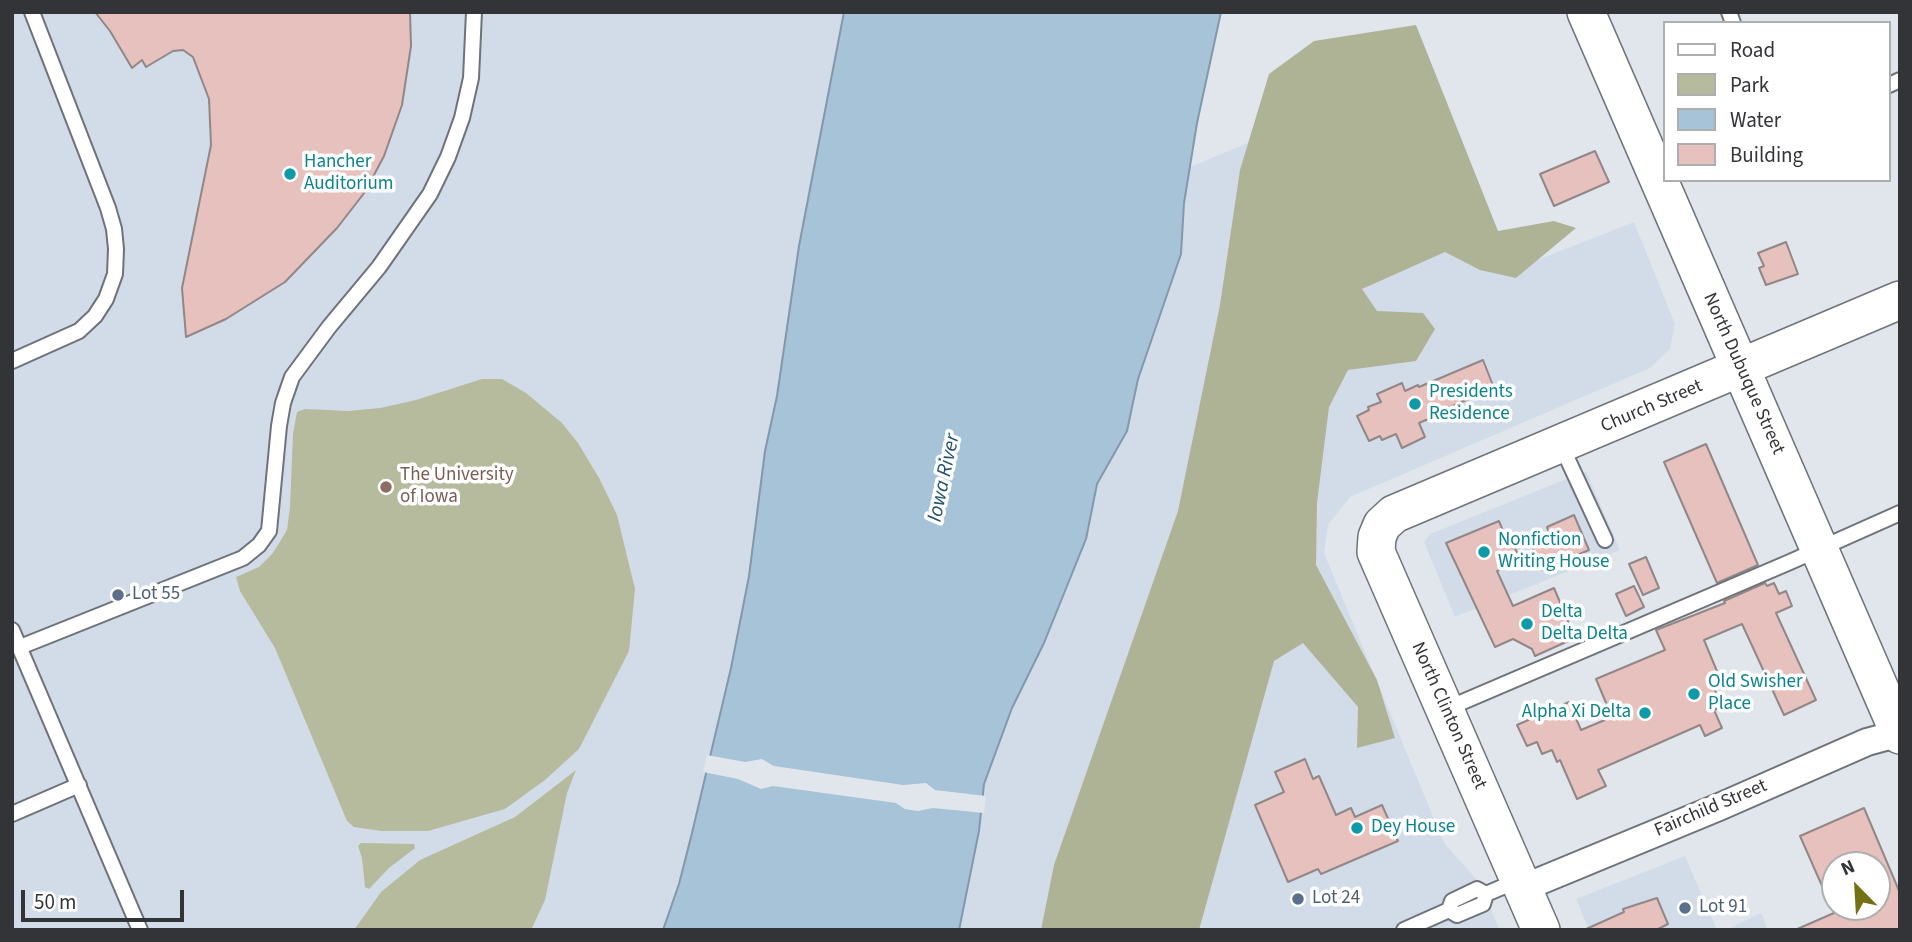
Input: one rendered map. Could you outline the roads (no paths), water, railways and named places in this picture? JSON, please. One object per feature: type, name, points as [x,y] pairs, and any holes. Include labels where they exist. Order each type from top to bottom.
[{"type":"street","name":"North Dubuque Street","points":[[1586,12],[1662,180],[1740,369],[1900,734]]},
{"type":"street","name":"Church Street","points":[[1403,511],[1900,300]]},
{"type":"street","name":"North Clinton Street","points":[[1403,511],[1394,514],[1381,525],[1376,552],[1541,930]]},
{"type":"street","name":"Fairchild Street","points":[[1521,884],[1719,807],[1867,742],[1900,734]]},
{"type":"lane","points":[[12,361],[79,331],[95,316],[106,299],[116,265],[114,229],[108,208],[32,12]]},
{"type":"lane","points":[[20,647],[243,558],[259,545],[269,531],[281,415],[292,377],[379,267],[430,194],[448,157],[465,105],[471,78],[474,12]]},
{"type":"lane","points":[[1561,445],[1605,540]]},
{"type":"lane","points":[[1445,709],[1900,513]]},
{"type":"lane","points":[[12,630],[140,930]]},
{"type":"lane","points":[[12,814],[79,785]]},
{"type":"lane","points":[[1404,930],[1449,910],[1457,915],[1483,904],[1486,894],[1521,884]]},
{"type":"water","name":"Iowa River","points":[[844,12],[1221,12],[1197,123],[1184,203],[1181,254],[1138,379],[1127,431],[1097,484],[1086,539],[1044,643],[1012,708],[984,784],[979,831],[959,930],[663,930],[679,884],[731,668],[749,576],[765,451],[777,396],[799,246]]},
{"type":"place","name":"Hancher Auditorium","points":[[290,174]]},
{"type":"place","name":"Presidents Residence","points":[[1415,404]]},
{"type":"place","name":"The University of Iowa","points":[[386,487]]},
{"type":"place","name":"Nonfiction Writing House","points":[[1484,552]]},
{"type":"place","name":"Lot 55","points":[[118,595]]},
{"type":"place","name":"Delta Delta Delta","points":[[1527,624]]},
{"type":"place","name":"Old Swisher Place","points":[[1694,694]]},
{"type":"place","name":"Alpha Xi Delta","points":[[1645,713]]},
{"type":"place","name":"Dey House","points":[[1357,828]]},
{"type":"place","name":"Lot 24","points":[[1298,899]]},
{"type":"place","name":"Lot 91","points":[[1685,908]]}]
